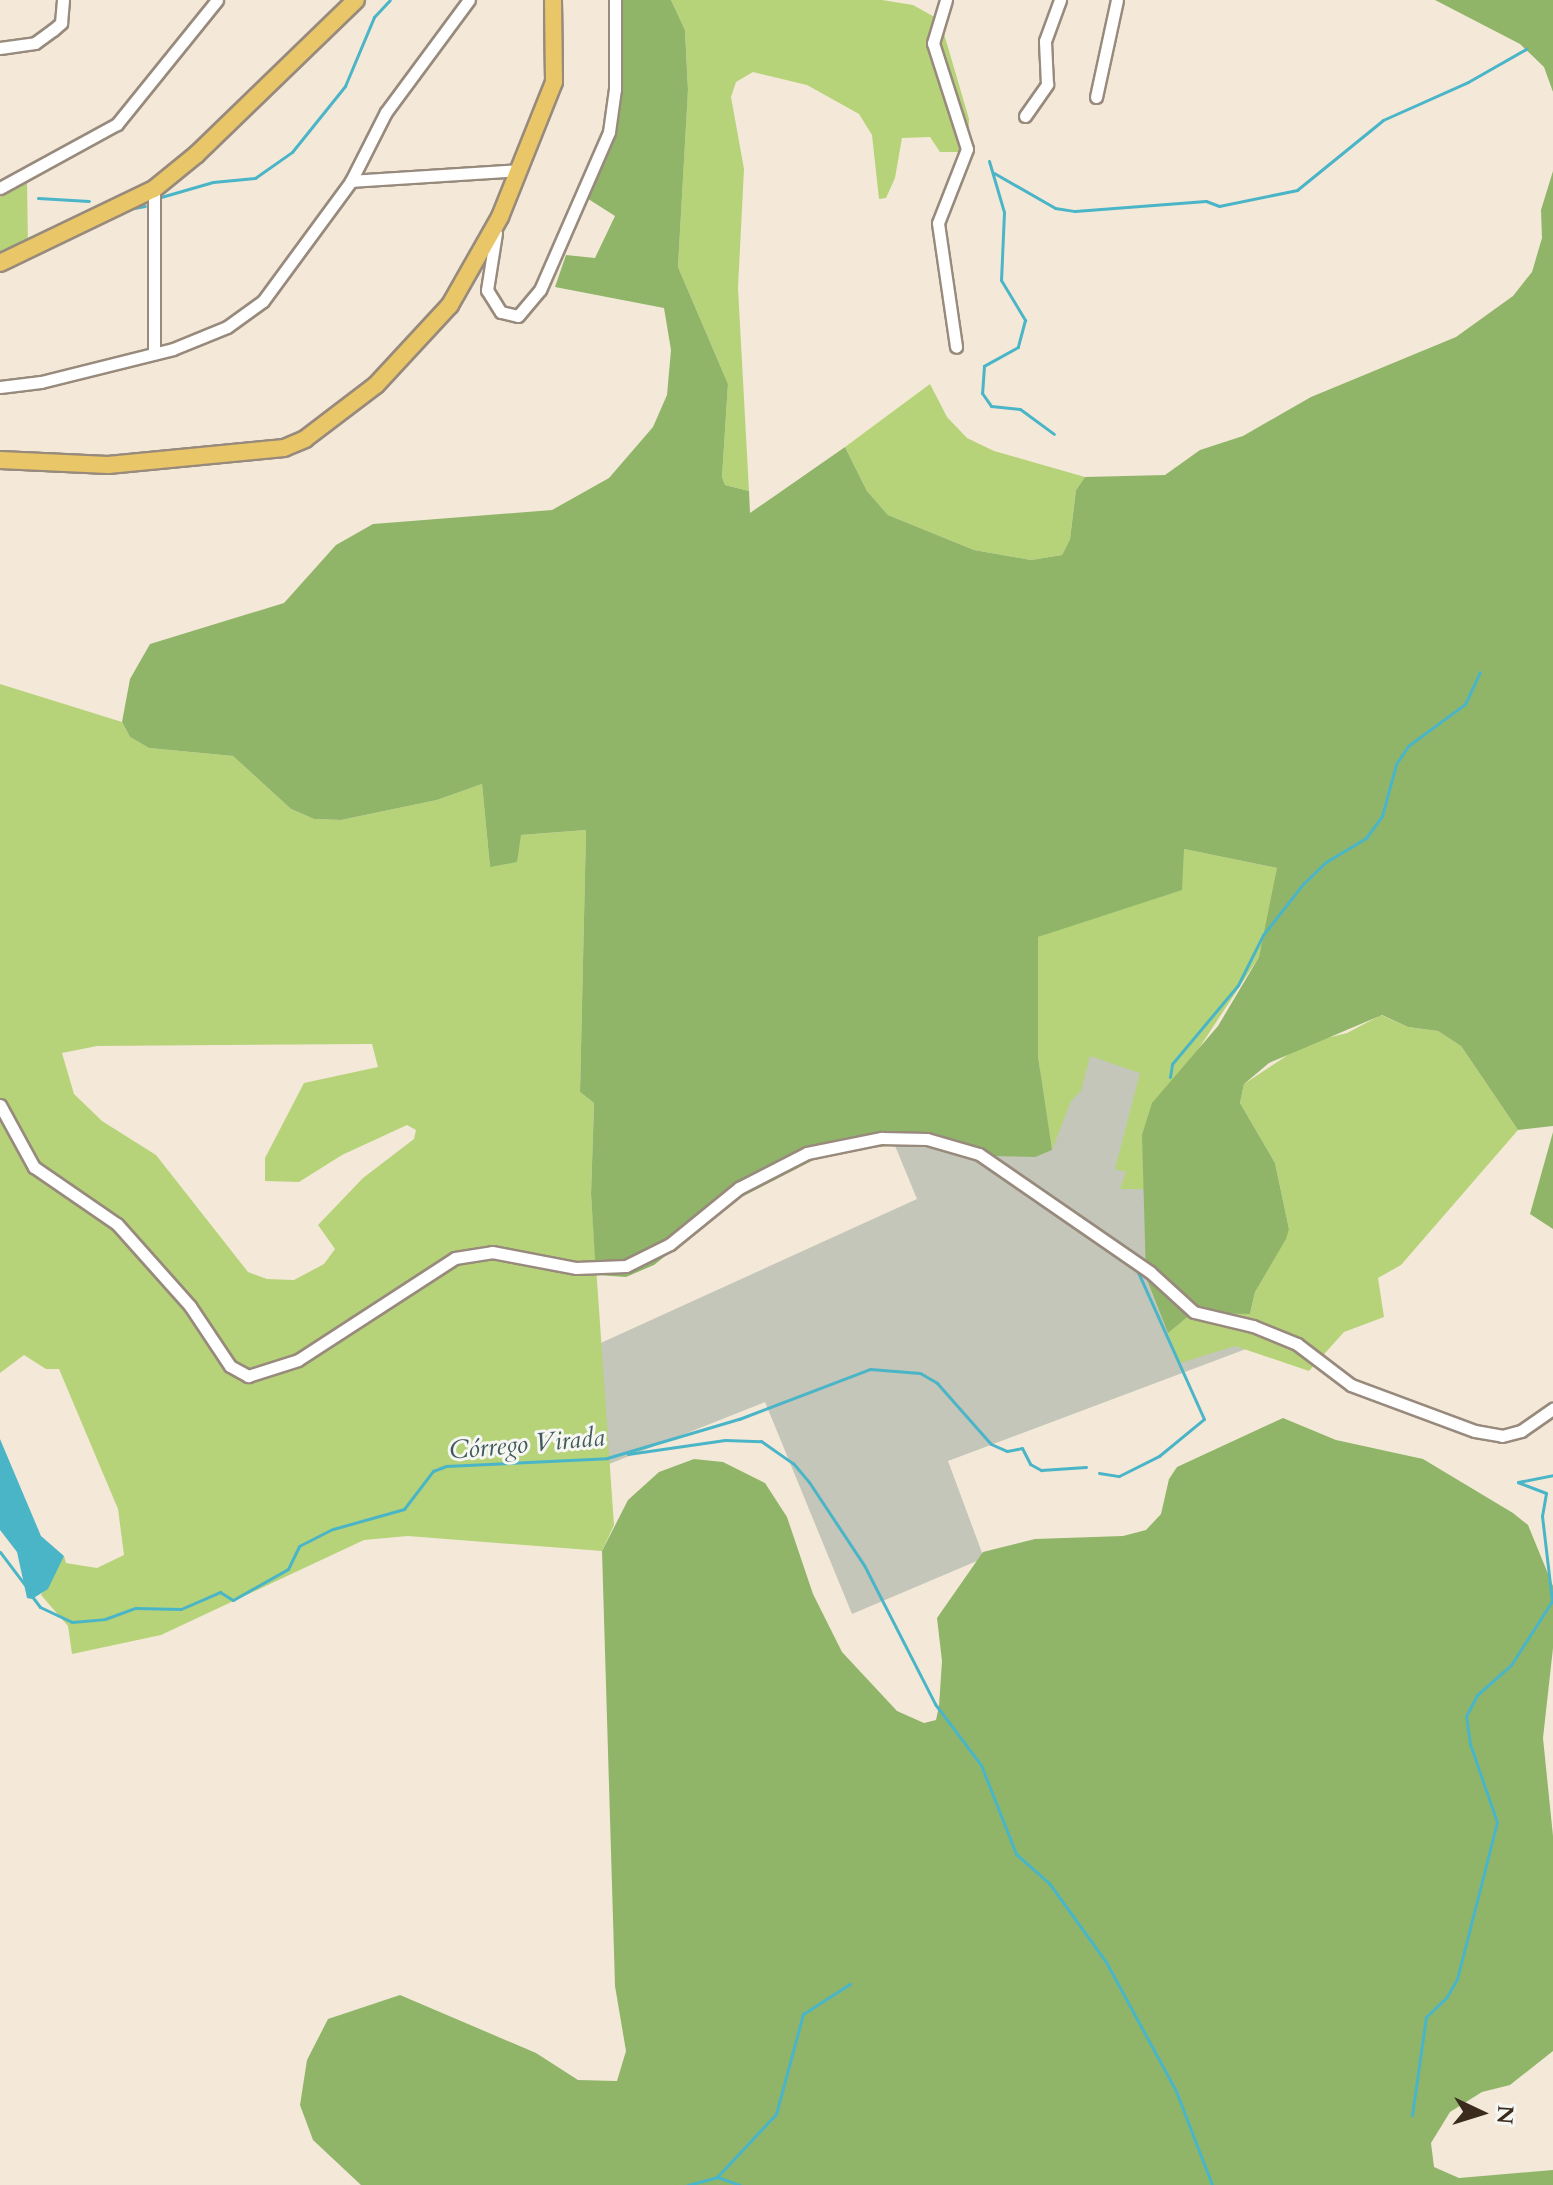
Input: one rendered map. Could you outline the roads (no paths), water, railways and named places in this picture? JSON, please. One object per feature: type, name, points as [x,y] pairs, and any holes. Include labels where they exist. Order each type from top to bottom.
[{"type":"main road","points":[[0,263],[154,189],[197,154],[356,0]]},
{"type":"main road","points":[[0,460],[134,464],[261,453],[305,439],[376,385],[436,323],[500,217],[554,82],[552,3]]},
{"type":"street","points":[[0,48],[35,43],[61,23],[63,0]]},
{"type":"street","points":[[0,188],[117,124],[217,0]]},
{"type":"street","points":[[0,387],[154,353],[227,327],[263,301],[351,181],[386,112],[469,0]]},
{"type":"street","points":[[500,217],[487,290],[501,312],[518,316],[540,290],[609,132],[615,89],[615,0]]},
{"type":"street","points":[[946,0],[933,43],[967,149],[938,223],[956,347]]},
{"type":"street","points":[[1025,116],[1047,84],[1045,41],[1060,0]]},
{"type":"street","points":[[1096,97],[1117,0]]},
{"type":"street","points":[[351,181],[520,170]]},
{"type":"street","points":[[154,189],[154,353]]},
{"type":"street","points":[[0,1105],[34,1167],[117,1224],[190,1306],[230,1366],[248,1376],[298,1360],[455,1258],[492,1252],[576,1268],[626,1266],[670,1244],[739,1188],[807,1153],[881,1138],[927,1139],[979,1154],[1150,1272],[1201,1316],[1253,1326],[1297,1344],[1351,1385],[1475,1431],[1502,1436],[1521,1431],[1553,1409]]},
{"type":"water","points":[[0,1439],[41,1536],[64,1556],[48,1589],[32,1599],[27,1598],[17,1552],[0,1530]]},
{"type":"waterway","points":[[161,197],[213,182],[255,178],[292,152],[345,86],[374,17],[390,0]]},
{"type":"waterway","points":[[994,173],[1055,208],[1075,211],[1206,201],[1219,206],[1297,190],[1383,120],[1468,82],[1526,49]]},
{"type":"waterway","points":[[989,161],[1004,212],[1001,280],[1025,320],[1018,347],[984,366],[982,393],[991,406],[1020,409],[1054,434]]},
{"type":"waterway","points":[[38,198],[89,201]]},
{"type":"waterway","points":[[134,208],[145,206]]},
{"type":"waterway","points":[[1170,1077],[1172,1064],[1238,985],[1263,935],[1303,884],[1326,862],[1366,838],[1382,816],[1396,764],[1408,746],[1465,704],[1480,672]]},
{"type":"waterway","points":[[1099,1473],[1119,1476],[1159,1456],[1204,1419],[1138,1272]]},
{"type":"waterway","name":"Córrego Virada","points":[[31,1595],[40,1607],[72,1622],[105,1619],[136,1608],[181,1609],[220,1592],[233,1600],[288,1569],[299,1546],[333,1529],[404,1509],[433,1471],[446,1466],[607,1458],[739,1419],[870,1369],[920,1373],[937,1383],[991,1444],[1007,1451],[1022,1448],[1030,1464],[1041,1470],[1086,1467]]},
{"type":"waterway","points":[[628,1454],[725,1440],[761,1441],[793,1463],[809,1482],[864,1565],[935,1704],[981,1765],[1016,1854],[1049,1883],[1106,1962],[1176,2091],[1212,2185]]},
{"type":"waterway","name":"Córrego Virada","points":[[1518,1482],[1553,1475]]},
{"type":"waterway","points":[[1412,2115],[1426,2017],[1446,1998],[1457,1979],[1497,1822],[1470,1744],[1466,1716],[1477,1695],[1511,1665],[1552,1601],[1542,1516],[1546,1493],[1518,1482]]},
{"type":"waterway","name":"Córrego Virada","points":[[0,1552],[25,1585]]},
{"type":"waterway","points":[[688,2185],[717,2177],[776,2114],[803,2014],[850,1984]]},
{"type":"waterway","points":[[717,2177],[740,2185]]}]
